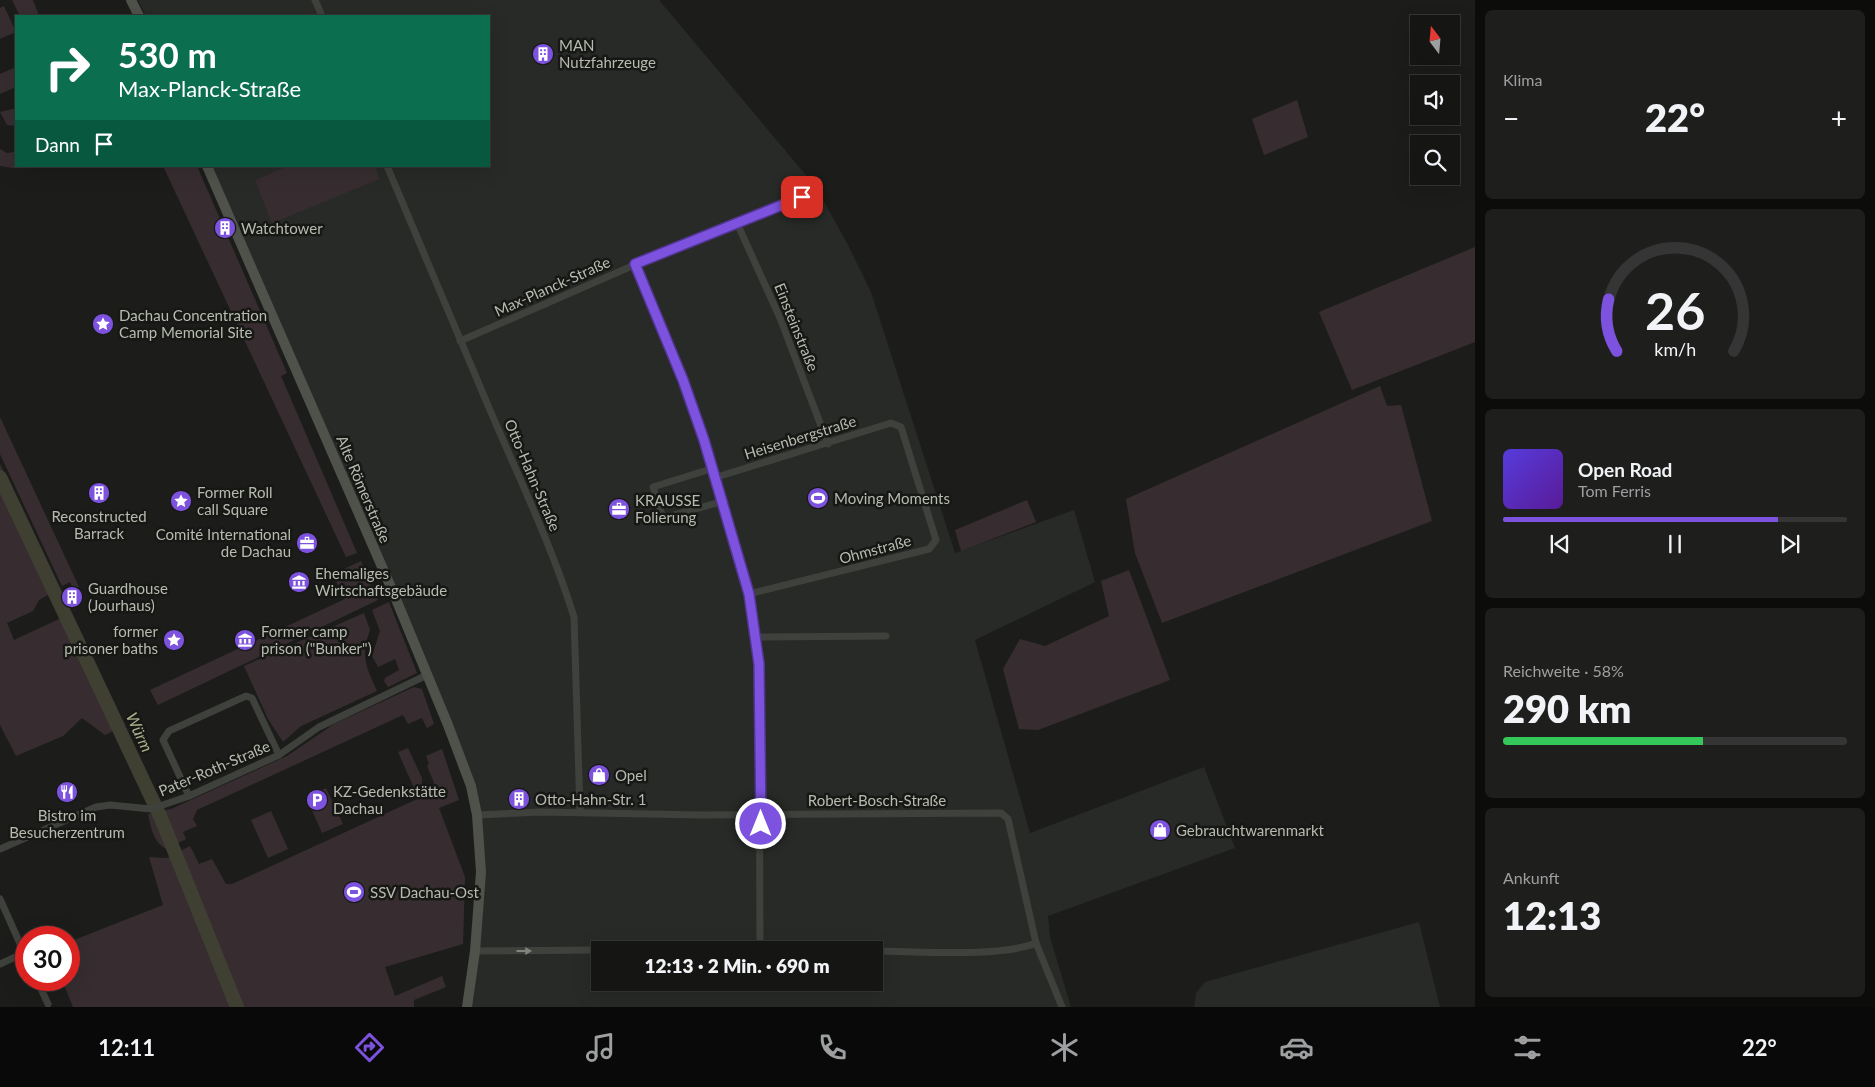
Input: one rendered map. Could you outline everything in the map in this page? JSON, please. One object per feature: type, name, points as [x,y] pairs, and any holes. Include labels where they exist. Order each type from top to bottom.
[{"type":"main road","points":[[131,0],[138,15]]},
{"type":"main road","name":"Alte Römerstraße","points":[[208,167],[464,765],[477,814],[481,872],[476,951],[467,1007]]},
{"type":"street","points":[[315,0],[322,15]]},
{"type":"street","name":"Otto-Hahn-Straße","points":[[387,167],[460,341],[537,517],[574,616],[580,812]]},
{"type":"street","name":"Max-Planck-Straße","points":[[460,341],[635,264],[802,197],[808,187],[818,182]]},
{"type":"street","name":"Einsteinstraße","points":[[738,223],[780,318],[828,444]]},
{"type":"street","points":[[635,264],[683,380],[714,468],[749,594],[759,664],[760,941]]},
{"type":"street","name":"Heisenbergstraße","points":[[717,477],[891,423]]},
{"type":"street","name":"Ohmstraße","points":[[749,594],[929,549],[936,540],[901,427],[891,423]]},
{"type":"street","points":[[714,468],[653,487],[663,518],[724,501]]},
{"type":"street","points":[[756,637],[886,636]]},
{"type":"street","name":"Pater-Roth-Straße","points":[[0,849],[96,808],[110,806],[151,809],[189,796],[279,755],[318,727],[427,675]]},
{"type":"street","points":[[189,796],[163,740],[169,731],[246,696],[252,698],[279,755]]},
{"type":"street","name":"Robert-Bosch-Straße","points":[[477,814],[580,812],[761,814],[1001,813],[1006,817],[1036,943]]},
{"type":"street","points":[[0,899],[15,933]]},
{"type":"street","points":[[883,951],[960,951],[1023,948],[1036,943],[1062,1007]]},
{"type":"street","points":[[476,951],[591,950]]},
{"type":"street","points":[[0,964],[15,959]]},
{"type":"street","points":[[42,991],[48,1004]]},
{"type":"shaded area","points":[[12,0],[33,0],[38,15],[20,15]]},
{"type":"shaded area","points":[[138,0],[659,0],[816,187],[847,243],[871,292],[955,553],[1074,510],[1095,582],[975,640],[1030,833],[1204,767],[1235,848],[1048,916],[1050,937],[1071,1007],[467,1007],[480,862],[464,765],[210,167],[490,167],[490,15],[146,15]]},
{"type":"shaded area","points":[[4,6],[15,32],[0,39],[0,8]]},
{"type":"shaded area","points":[[15,67],[15,87],[0,94],[0,74]]},
{"type":"shaded area","points":[[1297,100],[1308,137],[1264,155],[1252,119]]},
{"type":"shaded area","points":[[15,110],[15,126],[7,125],[0,112]]},
{"type":"shaded area","points":[[0,149],[7,153],[14,152],[15,167],[17,167],[13,168],[0,166]]},
{"type":"shaded area","points":[[163,167],[197,167],[287,373],[281,376],[357,553],[346,557]]},
{"type":"shaded area","points":[[286,167],[375,167],[380,179],[272,223],[255,180]]},
{"type":"shaded area","points":[[1475,247],[1475,342],[1352,390],[1319,312]]},
{"type":"shaded area","points":[[1380,386],[1387,406],[1401,405],[1432,521],[1162,623],[1135,553],[1126,499]]},
{"type":"shaded area","points":[[0,417],[79,587],[73,589],[70,582],[62,586],[0,454]]},
{"type":"shaded area","points":[[0,464],[58,589],[39,600],[33,611],[7,623],[14,640],[72,613],[125,725],[105,735],[82,718],[63,736],[16,756],[0,725]]},
{"type":"shaded area","points":[[1027,500],[1036,522],[961,551],[955,530]]},
{"type":"shaded area","points":[[361,561],[378,600],[158,705],[150,690],[345,599],[334,577],[337,576],[335,573]]},
{"type":"shaded area","points":[[1129,570],[1170,680],[1038,730],[1019,729],[1003,669],[1020,639],[1045,646],[1109,616],[1101,581]]},
{"type":"shaded area","points":[[389,602],[417,673],[388,687],[384,681],[385,678],[399,670],[395,659],[378,667],[372,656],[380,631],[372,610]]},
{"type":"shaded area","points":[[364,613],[370,630],[365,647],[366,661],[377,691],[301,726],[283,742],[268,719],[244,666]]},
{"type":"shaded area","points":[[414,687],[422,689],[434,724],[427,728],[422,718],[408,724],[403,715],[197,810],[193,819],[197,826],[183,832],[186,839],[166,849],[155,838],[148,814],[171,809],[287,756],[334,724]]},
{"type":"shaded area","points":[[408,748],[422,778],[422,785],[415,790],[398,752]]},
{"type":"shaded area","name":"SSV Dachau-Ost","points":[[442,749],[459,800],[439,808],[465,877],[463,944],[385,967],[395,996],[442,976],[446,987],[414,1000],[414,1007],[73,1007],[66,991],[80,991],[80,938],[163,905],[149,857],[167,858],[190,846],[199,864],[212,859],[226,884],[232,884],[437,790],[427,766],[429,764],[426,756]]},
{"type":"shaded area","points":[[326,788],[343,824],[322,833],[306,797]]},
{"type":"shaded area","points":[[271,811],[288,849],[268,858],[251,820]]},
{"type":"shaded area","points":[[1419,922],[1440,1007],[1194,1007],[1196,993],[1205,982]]},
{"type":"waterway","name":"Würm","points":[[0,477],[161,818],[237,1007]]},
{"type":"place","name":"MAN Nutzfahrzeuge","points":[[543,54]]},
{"type":"place","name":"Watchtower","points":[[225,228]]},
{"type":"place","name":"Dachau Concentration Camp Memorial Site","points":[[103,324]]},
{"type":"place","name":"Reconstructed Barrack","points":[[99,493]]},
{"type":"place","name":"Moving Moments","points":[[818,498]]},
{"type":"place","name":"Former Roll call Square","points":[[181,501]]},
{"type":"place","name":"KRAUSSE Folierung","points":[[619,509]]},
{"type":"place","name":"Comité International de Dachau","points":[[307,543]]},
{"type":"place","name":"Ehemaliges Wirtschaftsgebäude","points":[[299,582]]},
{"type":"place","name":"Guardhouse (Jourhaus)","points":[[72,597]]},
{"type":"place","name":"former prisoner baths","points":[[174,640]]},
{"type":"place","name":"Former camp prison (\"Bunker\")","points":[[245,640]]},
{"type":"place","name":"Opel","points":[[599,775]]},
{"type":"place","name":"Bistro im Besucherzentrum","points":[[67,792]]},
{"type":"place","name":"Otto-Hahn-Str. 1","points":[[519,799]]},
{"type":"place","name":"KZ-Gedenkstätte Dachau","points":[[317,800]]},
{"type":"place","name":"Gebrauchtwarenmarkt","points":[[1160,830]]},
{"type":"place","name":"SSV Dachau-Ost","points":[[354,892]]},
{"type":"route","points":[[761,824],[759,664],[749,594],[734,535],[704,440],[683,380],[635,264],[802,197]]}]
